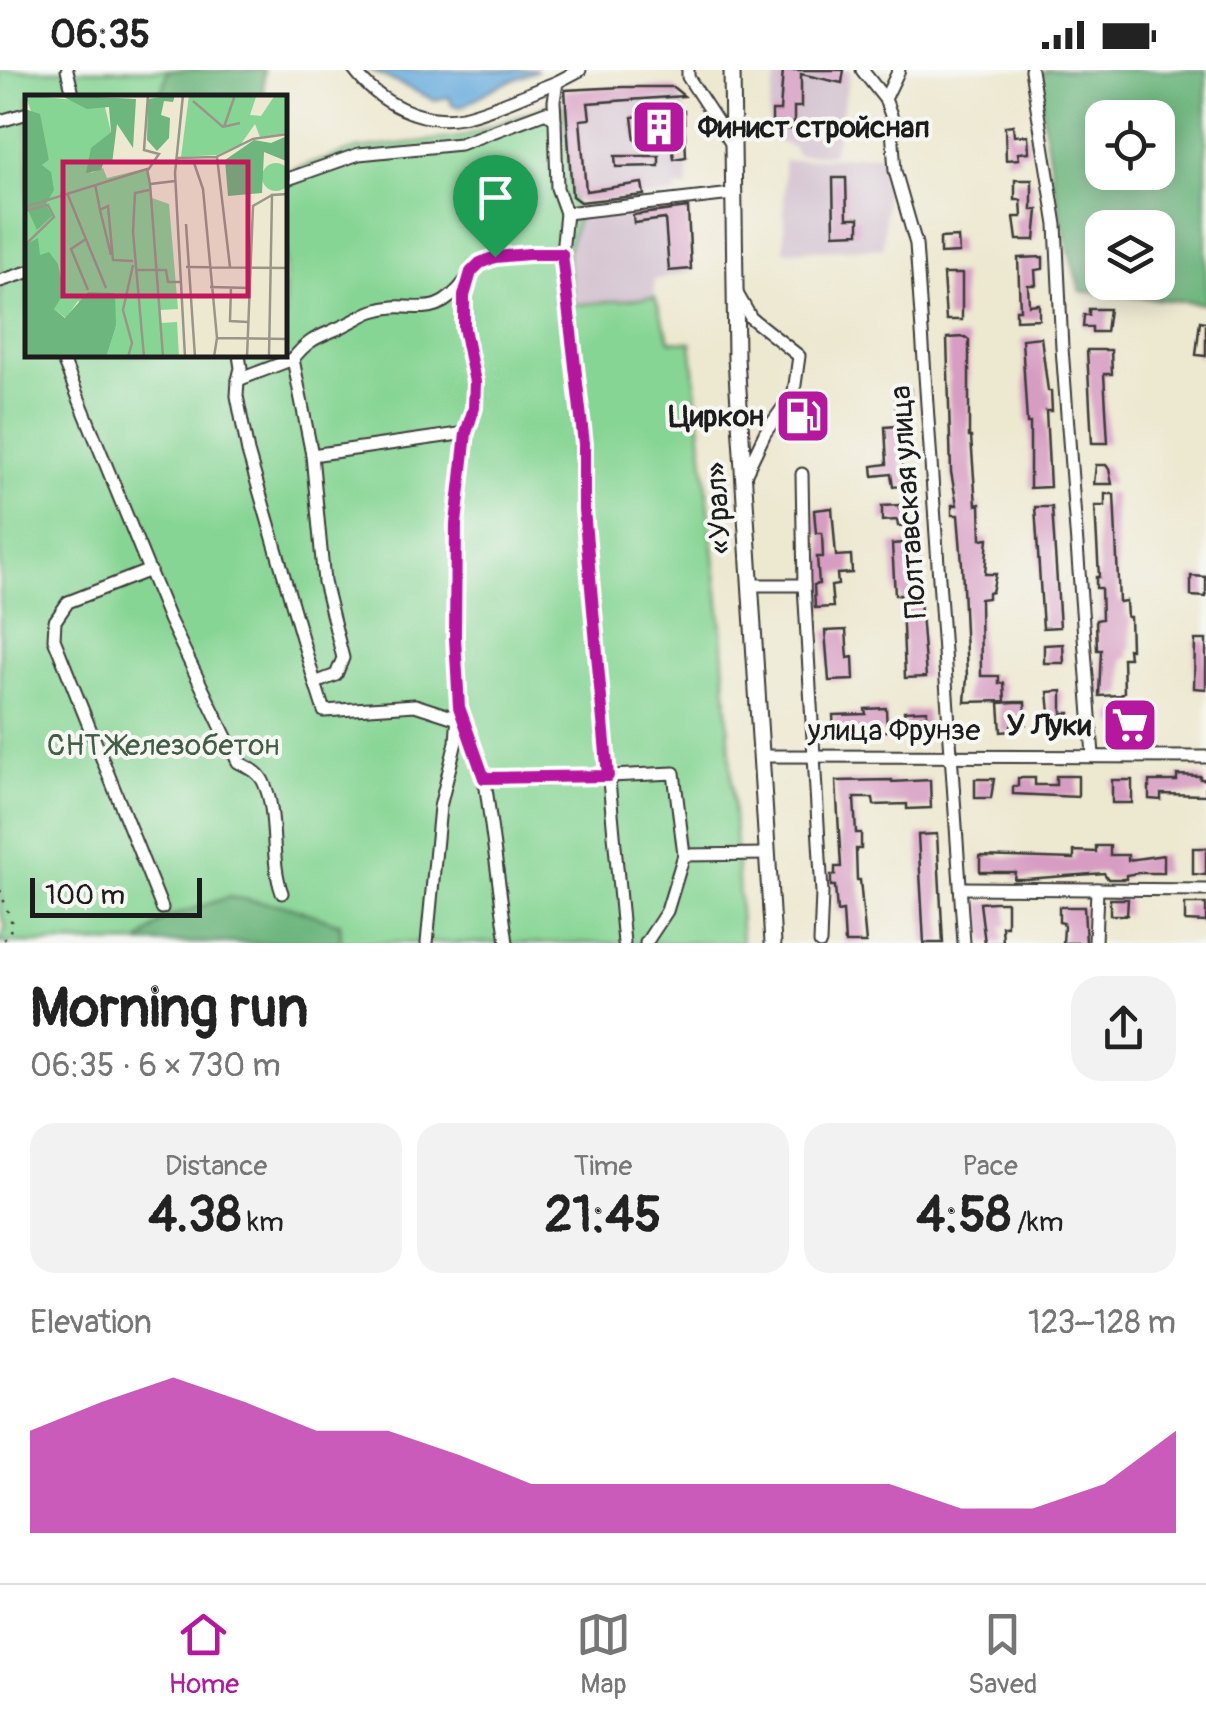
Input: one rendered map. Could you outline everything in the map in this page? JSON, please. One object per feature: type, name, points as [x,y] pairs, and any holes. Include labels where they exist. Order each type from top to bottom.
[{"type":"highway","name":"«Урал»","points":[[732,70],[734,289],[773,943]]},
{"type":"street","points":[[67,70],[70,95]]},
{"type":"street","points":[[354,70],[371,92],[418,116],[461,117],[580,70]]},
{"type":"street","points":[[688,70],[688,77],[732,143]]},
{"type":"street","name":"Полтавская улица","points":[[862,70],[884,98],[891,115],[895,172],[916,244],[964,943]]},
{"type":"street","points":[[884,98],[899,70]]},
{"type":"street","points":[[1031,70],[1056,225],[1093,755]]},
{"type":"street","points":[[557,82],[557,188],[566,213],[562,254],[584,444],[584,510],[624,943]]},
{"type":"street","points":[[288,179],[358,154],[460,144],[535,114],[546,112],[556,120]]},
{"type":"street","points":[[0,122],[25,113]]},
{"type":"street","points":[[566,213],[732,194]]},
{"type":"street","points":[[238,380],[293,359],[306,343],[322,333],[376,310],[430,308],[452,298],[480,263],[495,257],[562,254]]},
{"type":"street","points":[[427,943],[440,807],[456,742],[458,713],[456,524],[466,433],[474,408],[475,382],[464,312],[471,272]]},
{"type":"street","points":[[0,281],[25,273]]},
{"type":"street","points":[[734,289],[750,318],[799,356],[794,392],[765,433],[744,479]]},
{"type":"street","points":[[63,358],[150,570],[238,762],[263,780],[282,893]]},
{"type":"street","points":[[239,358],[237,396],[248,452],[324,711],[414,705],[458,713]]},
{"type":"street","points":[[293,359],[312,455],[324,582],[343,658],[336,675],[315,683]]},
{"type":"street","points":[[312,455],[466,433]]},
{"type":"street","points":[[802,474],[804,585],[822,893],[820,943]]},
{"type":"street","points":[[150,570],[68,602],[55,621],[54,639],[162,908]]},
{"type":"street","points":[[750,585],[804,585]]},
{"type":"street","points":[[458,713],[484,778],[507,943]]},
{"type":"street","name":"улица Фрунзе","points":[[761,756],[1206,756]]},
{"type":"street","points":[[484,778],[674,773],[684,855],[667,911],[646,943]]},
{"type":"street","points":[[684,855],[767,854]]},
{"type":"street","points":[[960,888],[1206,890]]},
{"type":"street","points":[[1095,943],[1097,889]]},
{"type":"path","points":[[0,890],[13,926],[2,943]]},
{"type":"shaded area","points":[[777,70],[851,70],[830,154],[797,155],[794,148],[770,139],[769,111]]},
{"type":"shaded area","points":[[674,87],[683,103],[688,188],[675,188],[675,194],[583,204],[572,196],[563,91]]},
{"type":"shaded area","points":[[888,154],[883,248],[784,251],[784,161]]},
{"type":"shaded area","points":[[688,205],[692,271],[654,280],[655,297],[573,305],[567,252],[578,218]]},
{"type":"green space","name":"СНТ Железобетон","points":[[0,70],[168,70],[161,95],[25,95],[25,358],[288,358],[288,171],[357,149],[462,137],[546,106],[564,106],[572,196],[578,218],[567,252],[573,305],[655,297],[670,341],[691,342],[722,629],[742,943],[341,943],[340,923],[166,918],[139,943],[0,943],[6,927],[0,911]]},
{"type":"green space","points":[[168,70],[264,70],[263,95],[161,95]]},
{"type":"green space","points":[[1046,70],[1206,70],[1206,304],[1167,300],[1175,300],[1175,210],[1085,210],[1085,292],[1080,291],[1045,128],[1040,76]]},
{"type":"green space","points":[[229,897],[288,906],[340,924],[341,943],[139,943],[165,918]]},
{"type":"water","points":[[370,70],[538,70],[461,107],[452,105],[449,97],[434,100]]},
{"type":"building","points":[[783,70],[844,70],[842,83],[801,74],[801,107],[794,107],[794,129],[772,129],[772,111],[780,111]]},
{"type":"building","points":[[673,87],[684,96],[588,103],[590,119],[580,120],[586,191],[642,183],[644,195],[580,202],[572,196],[565,90]]},
{"type":"building","name":"Финист стройснап","points":[[684,111],[686,157],[674,159],[671,137],[635,140],[632,117]]},
{"type":"building","points":[[1013,125],[1014,136],[1028,135],[1029,152],[1018,153],[1019,159],[1006,160],[1005,126]]},
{"type":"building","points":[[615,156],[659,156],[659,166],[616,167]]},
{"type":"building","points":[[833,178],[846,178],[847,218],[859,218],[859,233],[834,234]]},
{"type":"building","points":[[1015,180],[1032,180],[1032,210],[1038,210],[1035,240],[1017,240],[1014,217],[1022,217],[1021,200],[1015,200]]},
{"type":"building","points":[[688,208],[691,269],[669,271],[665,219],[634,223],[633,215]]},
{"type":"building","points":[[958,237],[959,253],[940,254],[940,238]]},
{"type":"building","points":[[1043,257],[1043,269],[1035,270],[1036,285],[1028,285],[1029,305],[1039,304],[1039,319],[1016,320],[1016,310],[1020,310],[1018,258]]},
{"type":"building","points":[[943,274],[962,274],[962,320],[946,320]]},
{"type":"building","points":[[1089,309],[1109,309],[1106,332],[1083,327]]},
{"type":"building","points":[[1200,321],[1206,322],[1206,356],[1196,355]]},
{"type":"building","points":[[1041,337],[1051,391],[1052,411],[1046,411],[1050,487],[1030,488],[1030,423],[1022,339]]},
{"type":"building","points":[[947,338],[969,340],[969,437],[976,505],[980,504],[981,539],[988,538],[985,574],[996,574],[992,592],[988,598],[980,599],[981,676],[999,676],[999,684],[1004,683],[1005,701],[965,702],[962,564],[958,515],[952,515],[952,505],[957,505],[951,472]]},
{"type":"building","points":[[1087,350],[1111,350],[1112,374],[1104,374],[1108,443],[1092,443]]},
{"type":"building","points":[[910,389],[911,447],[900,448],[902,469],[910,468],[911,485],[893,487],[891,474],[873,476],[872,466],[887,464],[885,427],[897,426],[895,391]]},
{"type":"building","points":[[1096,465],[1106,465],[1112,484],[1094,484]]},
{"type":"building","points":[[1105,494],[1114,494],[1119,602],[1126,601],[1131,649],[1129,658],[1123,658],[1124,692],[1099,696],[1101,650],[1097,650],[1096,620],[1102,619],[1101,588],[1096,588],[1099,577],[1095,506],[1105,506]]},
{"type":"building","points":[[899,505],[899,509],[914,508],[915,525],[898,526],[897,520],[882,521],[882,506]]},
{"type":"building","points":[[1035,507],[1052,507],[1060,627],[1043,628]]},
{"type":"building","points":[[832,508],[836,556],[851,555],[852,573],[837,574],[838,585],[831,586],[833,607],[815,608],[814,585],[819,584],[817,557],[823,557],[822,533],[816,533],[814,510]]},
{"type":"building","points":[[918,542],[920,568],[907,569],[909,587],[919,587],[926,677],[905,678],[902,601],[900,595],[895,595],[892,544]]},
{"type":"building","points":[[1191,576],[1206,577],[1206,597],[1191,596]]},
{"type":"building","points":[[846,630],[854,680],[829,681],[825,631]]},
{"type":"building","points":[[1195,640],[1206,640],[1206,689],[1194,688]]},
{"type":"building","points":[[1063,644],[1064,663],[1044,663],[1044,645]]},
{"type":"building","points":[[1062,691],[1062,713],[1070,713],[1070,723],[1051,724],[1048,692]]},
{"type":"building","points":[[1025,702],[1026,724],[1011,725],[1011,731],[1001,732],[999,703]]},
{"type":"building","points":[[886,708],[887,731],[834,734],[833,715],[866,714],[865,709]]},
{"type":"building","points":[[927,710],[927,729],[905,730],[904,711]]},
{"type":"building","name":"У Луки","points":[[1145,712],[1145,732],[1119,732],[1112,722],[1112,713]]},
{"type":"building","points":[[1177,775],[1205,779],[1206,795],[1161,794],[1161,800],[1149,799],[1149,781],[1177,781]]},
{"type":"building","points":[[1056,776],[1078,776],[1078,797],[1013,794],[1018,778],[1035,778],[1035,785],[1056,785]]},
{"type":"building","points":[[975,779],[994,779],[991,798],[975,798]]},
{"type":"building","points":[[930,780],[931,808],[874,805],[873,798],[854,798],[856,833],[861,833],[861,849],[856,849],[857,880],[866,943],[845,943],[843,911],[837,912],[835,886],[831,886],[835,867],[841,867],[836,781]]},
{"type":"building","points":[[1112,780],[1132,780],[1132,803],[1112,803]]},
{"type":"building","points":[[937,834],[943,943],[924,943],[918,835]]},
{"type":"building","points":[[1096,846],[1110,846],[1110,855],[1128,855],[1128,860],[1164,855],[1164,873],[1138,873],[1126,875],[1126,879],[1108,879],[1104,873],[1014,879],[1015,872],[980,872],[980,856],[1074,859],[1074,851],[1096,852]]},
{"type":"building","points":[[1193,848],[1206,848],[1206,875],[1193,874]]},
{"type":"building","points":[[1110,899],[1128,899],[1127,915],[1110,915]]},
{"type":"building","points":[[1007,902],[1003,943],[985,943],[980,903]]},
{"type":"building","points":[[1185,904],[1206,904],[1206,922],[1185,921]]},
{"type":"building","points":[[1059,907],[1084,907],[1086,943],[1063,943]]},
{"type":"place","name":"Финист стройснап","points":[[659,127]]},
{"type":"place","name":"Циркон","points":[[803,416]]},
{"type":"place","name":"У Луки","points":[[1130,725]]},
{"type":"route","points":[[562,254],[584,444],[584,510],[608,776],[484,778],[459,707],[456,524],[475,382],[464,328],[464,296],[471,272],[495,257],[562,254]]}]
